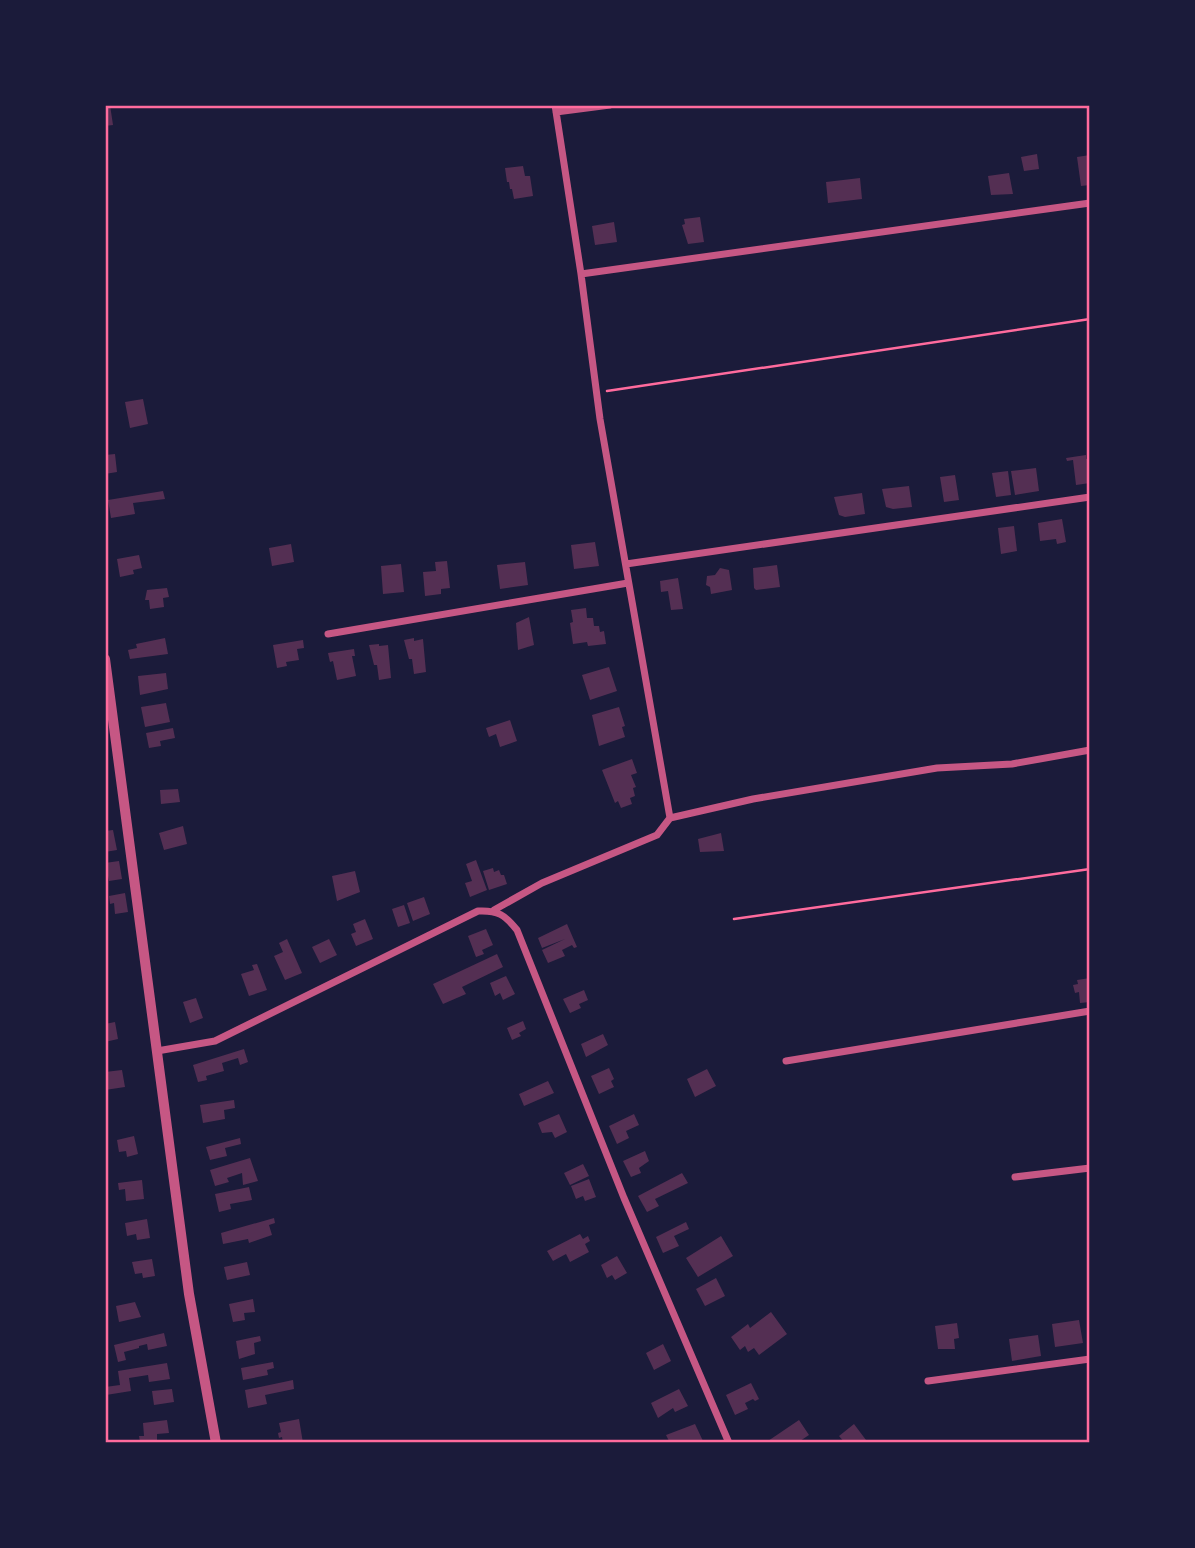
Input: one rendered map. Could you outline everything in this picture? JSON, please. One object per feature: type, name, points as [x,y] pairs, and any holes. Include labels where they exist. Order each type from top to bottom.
[{"type":"street","points":[[610,105],[556,109],[596,393],[670,818]]},
{"type":"street","points":[[581,274],[1090,203]]},
{"type":"street","points":[[626,564],[1090,497]]},
{"type":"street","points":[[328,634],[628,583]]},
{"type":"street","points":[[105,664],[189,1294],[216,1443]]},
{"type":"street","points":[[157,1051],[215,1041],[478,911],[494,910],[542,883],[657,835],[670,818],[753,799],[924,770],[1012,764],[1090,750]]},
{"type":"street","points":[[494,910],[506,916],[517,930],[624,1198],[729,1443]]},
{"type":"street","points":[[786,1061],[1090,1011]]},
{"type":"street","points":[[1016,1177],[1090,1168]]},
{"type":"street","points":[[928,1381],[1090,1359]]},
{"type":"path","points":[[596,393],[1090,319]]},
{"type":"path","points":[[734,919],[1090,869]]},
{"type":"building","points":[[105,105],[110,105],[113,125],[105,126]]},
{"type":"building","points":[[1037,154],[1039,169],[1024,171],[1021,157]]},
{"type":"building","points":[[1090,155],[1090,185],[1081,186],[1077,157]]},
{"type":"building","points":[[523,166],[525,176],[530,176],[533,196],[514,199],[505,168]]},
{"type":"building","points":[[1009,173],[1013,194],[991,195],[988,176]]},
{"type":"building","points":[[860,178],[862,199],[828,203],[826,182]]},
{"type":"building","points":[[700,217],[704,242],[688,244],[682,225],[685,224],[684,219]]},
{"type":"building","points":[[614,222],[617,242],[595,245],[592,226]]},
{"type":"building","points":[[143,399],[148,424],[130,428],[125,402]]},
{"type":"building","points":[[115,454],[117,472],[105,474],[105,455]]},
{"type":"building","points":[[1086,455],[1086,459],[1090,458],[1090,483],[1076,485],[1073,460],[1067,461],[1066,458]]},
{"type":"building","points":[[1036,468],[1039,491],[1015,495],[1011,471]]},
{"type":"building","points":[[1008,471],[1011,495],[996,497],[992,473]]},
{"type":"building","points":[[955,475],[959,500],[944,502],[940,477]]},
{"type":"building","points":[[909,486],[912,507],[886,507],[882,489]]},
{"type":"building","points":[[163,491],[165,499],[133,503],[135,514],[111,518],[108,500]]},
{"type":"building","points":[[862,493],[865,514],[845,517],[839,515],[834,497]]},
{"type":"building","points":[[1062,519],[1066,542],[1057,544],[1056,539],[1040,541],[1038,523]]},
{"type":"building","points":[[1014,526],[1017,551],[1001,554],[998,528]]},
{"type":"building","points":[[595,542],[599,566],[574,569],[571,545]]},
{"type":"building","points":[[291,544],[294,562],[272,566],[269,548]]},
{"type":"building","points":[[139,555],[142,568],[133,570],[134,574],[120,577],[117,559]]},
{"type":"building","points":[[447,561],[450,588],[441,589],[441,594],[425,596],[423,572],[436,571],[435,562]]},
{"type":"building","points":[[525,562],[528,585],[500,589],[497,565]]},
{"type":"building","points":[[401,564],[404,592],[383,594],[381,566]]},
{"type":"building","points":[[777,565],[780,587],[756,590],[753,568]]},
{"type":"building","points":[[720,568],[729,570],[732,590],[711,594],[710,587],[706,585],[707,576],[715,575]]},
{"type":"building","points":[[678,578],[683,609],[671,610],[668,591],[661,592],[660,581]]},
{"type":"building","points":[[167,588],[169,597],[163,598],[164,607],[150,609],[149,600],[145,600],[147,590]]},
{"type":"building","points":[[586,608],[587,618],[593,618],[594,626],[599,626],[600,632],[604,631],[606,644],[573,644],[571,610]]},
{"type":"building","points":[[529,617],[534,645],[518,650],[516,623]]},
{"type":"building","points":[[165,638],[168,654],[130,659],[128,650],[137,648],[136,644]]},
{"type":"building","points":[[414,638],[414,641],[423,639],[426,672],[414,674],[412,659],[409,659],[404,640]]},
{"type":"building","points":[[303,640],[304,648],[297,649],[299,660],[286,662],[287,666],[277,668],[273,645]]},
{"type":"building","points":[[369,645],[388,645],[391,678],[379,680],[377,665],[374,665]]},
{"type":"building","points":[[354,649],[355,656],[352,656],[356,676],[337,680],[333,661],[330,662],[328,653]]},
{"type":"building","points":[[609,667],[617,691],[590,700],[582,675]]},
{"type":"building","points":[[166,673],[168,689],[140,695],[138,676]]},
{"type":"building","points":[[166,703],[170,722],[145,727],[141,707]]},
{"type":"building","points":[[619,707],[625,726],[622,727],[625,737],[599,746],[592,715]]},
{"type":"building","points":[[510,720],[517,741],[500,747],[496,734],[489,737],[486,728]]},
{"type":"building","points":[[173,728],[175,738],[160,741],[161,746],[149,748],[146,733]]},
{"type":"building","points":[[632,759],[637,773],[631,775],[636,787],[633,788],[635,796],[630,798],[632,804],[621,808],[618,801],[615,803],[602,770]]},
{"type":"building","points":[[178,789],[180,802],[161,804],[160,790]]},
{"type":"building","points":[[183,826],[187,844],[164,850],[159,833]]},
{"type":"building","points":[[113,830],[117,850],[105,852],[105,831]]},
{"type":"building","points":[[721,833],[724,851],[700,852],[698,839]]},
{"type":"building","points":[[476,860],[487,890],[470,897],[465,883],[472,881],[466,864]]},
{"type":"building","points":[[119,861],[122,879],[109,881],[108,876],[105,877],[105,863]]},
{"type":"building","points":[[493,868],[494,872],[499,870],[501,875],[504,875],[507,884],[489,890],[483,871]]},
{"type":"building","points":[[355,871],[360,892],[337,901],[332,876]]},
{"type":"building","points":[[125,893],[128,912],[115,914],[114,903],[110,904],[109,896]]},
{"type":"building","points":[[424,897],[430,914],[413,921],[407,903]]},
{"type":"building","points":[[404,905],[410,923],[398,927],[392,909]]},
{"type":"building","points":[[365,919],[373,939],[356,946],[351,934],[356,932],[353,924]]},
{"type":"building","points":[[567,924],[577,947],[572,945],[562,950],[565,956],[548,963],[542,950],[565,939],[542,948],[538,938]]},
{"type":"building","points":[[486,929],[493,945],[482,950],[484,954],[476,957],[468,936]]},
{"type":"building","points":[[287,939],[302,973],[285,980],[274,956],[283,952],[279,943]]},
{"type":"building","points":[[329,939],[337,955],[320,963],[312,947]]},
{"type":"building","points":[[497,954],[503,967],[462,987],[466,994],[443,1004],[433,984]]},
{"type":"building","points":[[257,964],[267,990],[249,996],[241,974],[254,970],[252,965]]},
{"type":"building","points":[[506,976],[515,994],[503,1000],[500,993],[495,996],[490,983]]},
{"type":"building","points":[[1090,978],[1090,1002],[1080,1003],[1079,992],[1075,993],[1073,985],[1078,984],[1077,980]]},
{"type":"building","points":[[584,990],[588,1000],[579,1004],[581,1008],[570,1013],[563,999]]},
{"type":"building","points":[[196,998],[203,1018],[190,1023],[183,1002]]},
{"type":"building","points":[[523,1021],[526,1029],[519,1033],[521,1036],[512,1040],[507,1028]]},
{"type":"building","points":[[115,1022],[118,1039],[105,1042],[105,1024]]},
{"type":"building","points":[[603,1034],[608,1045],[586,1057],[581,1044]]},
{"type":"building","points":[[244,1049],[248,1062],[240,1065],[238,1058],[222,1063],[224,1071],[206,1076],[207,1080],[198,1082],[193,1065]]},
{"type":"building","points":[[609,1068],[614,1087],[599,1094],[591,1076]]},
{"type":"building","points":[[707,1069],[716,1086],[695,1097],[687,1079]]},
{"type":"building","points":[[122,1070],[125,1087],[105,1090],[105,1072]]},
{"type":"building","points":[[548,1081],[554,1093],[524,1106],[519,1094]]},
{"type":"building","points":[[234,1100],[235,1108],[224,1110],[225,1119],[203,1123],[200,1105]]},
{"type":"building","points":[[559,1114],[567,1132],[555,1138],[552,1132],[542,1133],[538,1123]]},
{"type":"building","points":[[634,1114],[639,1125],[626,1131],[629,1138],[617,1144],[609,1126]]},
{"type":"building","points":[[134,1136],[138,1154],[127,1157],[126,1151],[119,1152],[117,1140]]},
{"type":"building","points":[[240,1138],[241,1144],[225,1148],[227,1156],[210,1160],[206,1147]]},
{"type":"building","points":[[645,1151],[649,1161],[639,1168],[641,1173],[631,1177],[623,1161]]},
{"type":"building","points":[[250,1158],[258,1181],[243,1185],[242,1173],[227,1178],[229,1182],[215,1186],[210,1170]]},
{"type":"building","points":[[583,1164],[589,1176],[570,1185],[564,1173]]},
{"type":"building","points":[[682,1173],[688,1183],[655,1199],[659,1206],[647,1212],[638,1196]]},
{"type":"building","points":[[589,1179],[596,1197],[585,1201],[583,1196],[576,1199],[571,1186]]},
{"type":"building","points":[[142,1180],[144,1199],[126,1201],[125,1189],[119,1190],[118,1183]]},
{"type":"building","points":[[249,1187],[252,1200],[230,1204],[231,1209],[219,1212],[215,1194]]},
{"type":"building","points":[[274,1218],[275,1223],[269,1225],[272,1235],[249,1243],[248,1239],[223,1244],[221,1233]]},
{"type":"building","points":[[147,1219],[150,1238],[137,1240],[136,1234],[127,1236],[125,1223]]},
{"type":"building","points":[[686,1222],[689,1229],[674,1236],[679,1246],[663,1253],[656,1237]]},
{"type":"building","points":[[580,1234],[583,1239],[588,1236],[590,1241],[585,1244],[589,1252],[570,1262],[566,1254],[553,1261],[547,1251]]},
{"type":"building","points":[[721,1236],[733,1256],[698,1277],[686,1258]]},
{"type":"building","points":[[617,1256],[627,1273],[615,1280],[612,1275],[607,1278],[601,1265]]},
{"type":"building","points":[[152,1259],[155,1276],[143,1278],[142,1273],[135,1274],[132,1262]]},
{"type":"building","points":[[247,1262],[250,1275],[227,1280],[224,1267]]},
{"type":"building","points":[[716,1278],[725,1296],[705,1306],[696,1289]]},
{"type":"building","points":[[253,1299],[255,1312],[244,1313],[245,1320],[233,1322],[229,1304]]},
{"type":"building","points":[[135,1302],[141,1317],[119,1322],[116,1306]]},
{"type":"building","points":[[771,1312],[787,1334],[759,1355],[754,1348],[748,1352],[745,1346],[740,1350],[731,1337],[748,1324],[750,1328]]},
{"type":"building","points":[[1079,1320],[1083,1343],[1055,1347],[1052,1324]]},
{"type":"building","points":[[957,1323],[959,1338],[954,1339],[955,1349],[938,1349],[935,1326]]},
{"type":"building","points":[[164,1333],[167,1346],[148,1350],[147,1344],[139,1346],[124,1352],[126,1360],[118,1362],[114,1345]]},
{"type":"building","points":[[1038,1335],[1041,1356],[1012,1361],[1009,1339]]},
{"type":"building","points":[[260,1336],[261,1341],[254,1343],[255,1354],[239,1359],[236,1341]]},
{"type":"building","points":[[663,1344],[671,1361],[654,1370],[646,1353]]},
{"type":"building","points":[[273,1362],[274,1368],[267,1370],[268,1375],[243,1380],[241,1368]]},
{"type":"building","points":[[167,1363],[170,1379],[149,1382],[148,1375],[129,1378],[131,1391],[106,1395],[105,1387],[120,1385],[118,1371]]},
{"type":"building","points":[[293,1380],[294,1389],[265,1395],[267,1404],[248,1408],[245,1390]]},
{"type":"building","points":[[751,1383],[759,1399],[745,1403],[748,1409],[735,1415],[726,1395]]},
{"type":"building","points":[[172,1389],[174,1402],[154,1405],[152,1391]]},
{"type":"building","points":[[679,1389],[688,1406],[675,1412],[673,1408],[658,1418],[651,1403]]},
{"type":"building","points":[[299,1419],[303,1443],[283,1443],[278,1433],[281,1432],[279,1423]]},
{"type":"building","points":[[167,1420],[169,1433],[157,1434],[157,1440],[140,1442],[139,1436],[144,1436],[143,1423]]},
{"type":"building","points":[[799,1420],[809,1435],[797,1443],[765,1443]]},
{"type":"building","points":[[695,1424],[703,1441],[670,1443],[666,1435]]},
{"type":"building","points":[[854,1424],[866,1440],[862,1443],[845,1443],[839,1436]]}]
